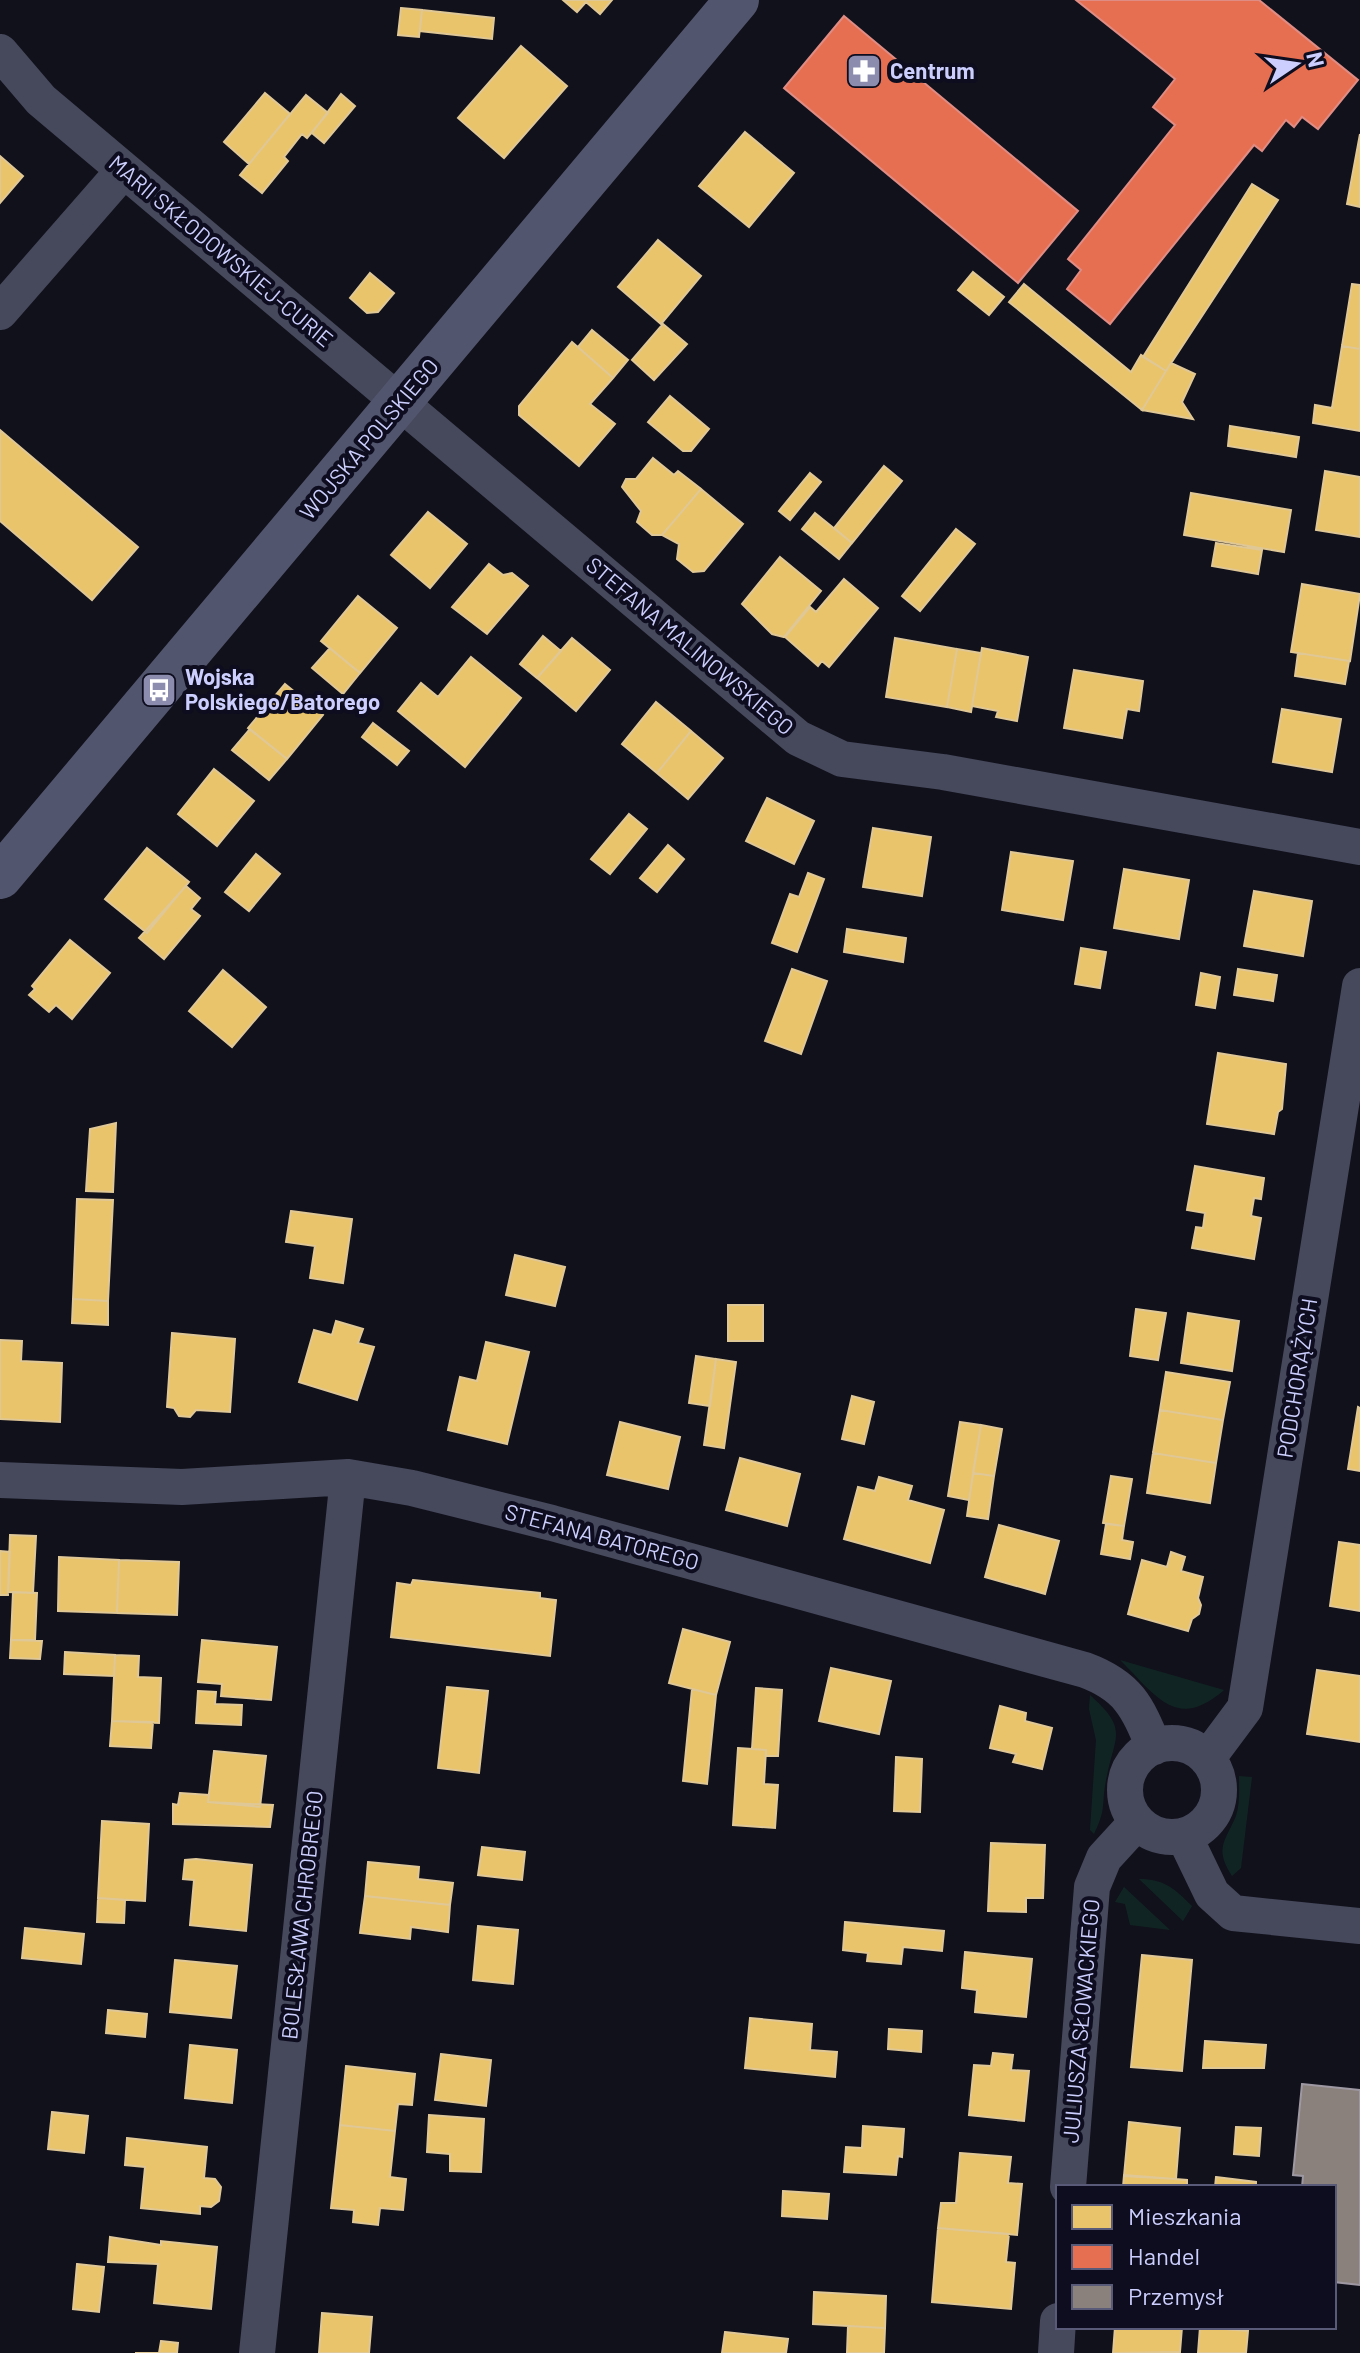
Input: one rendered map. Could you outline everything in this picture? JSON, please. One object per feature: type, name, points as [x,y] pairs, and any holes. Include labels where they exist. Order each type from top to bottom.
[{"type":"main road","name":"WOJSKA POLSKIEGO","points":[[0,877],[737,0]]},
{"type":"street","name":"MARII SKŁODOWSKIEJ-CURIE","points":[[0,52],[41,100],[400,401]]},
{"type":"street","name":"MARII SKŁODOWSKIEJ-CURIE","points":[[0,78],[41,100]]},
{"type":"street","points":[[0,312],[124,170]]},
{"type":"street","name":"STEFANA MALINOWSKIEGO","points":[[400,401],[798,738],[842,759],[943,772],[1360,847]]},
{"type":"street","name":"PODCHORĄŻYCH","points":[[1207,1759],[1245,1708],[1360,986]]},
{"type":"street","name":"STEFANA BATOREGO","points":[[0,1480],[182,1487],[348,1477],[412,1488],[552,1523],[1085,1670],[1122,1688],[1140,1713],[1154,1747]]},
{"type":"street","name":"BOLESŁAWA CHROBREGO","points":[[257,2353],[348,1477]]},
{"type":"street","points":[[1176,1743],[1192,1747],[1207,1759],[1219,1784],[1219,1800],[1203,1827],[1184,1836],[1159,1837],[1137,1822],[1126,1805],[1127,1774],[1134,1760],[1154,1747],[1176,1743]]},
{"type":"street","name":"JULIUSZA SŁOWACKIEGO","points":[[1068,2185],[1092,1887],[1104,1858],[1137,1822]]},
{"type":"street","points":[[1184,1836],[1212,1894],[1233,1913],[1360,1926]]},
{"type":"street","points":[[1056,2353],[1058,2329]]},
{"type":"green space","points":[[1120,1660],[1224,1690],[1193,1708],[1179,1708],[1156,1696]]},
{"type":"green space","points":[[1090,1695],[1110,1717],[1116,1734],[1102,1812],[1094,1834],[1090,1830],[1096,1740],[1089,1709]]},
{"type":"green space","points":[[1239,1776],[1252,1777],[1241,1868],[1232,1876],[1222,1852],[1236,1816]]},
{"type":"green space","points":[[1139,1879],[1162,1883],[1186,1900],[1192,1906],[1183,1921]]},
{"type":"green space","points":[[1124,1887],[1170,1930],[1130,1925],[1125,1904],[1115,1902]]},
{"type":"building: Mieszkania","points":[[563,0],[612,0],[600,14],[586,2],[577,12]]},
{"type":"building: Mieszkania","points":[[401,8],[422,10],[419,37],[398,35]]},
{"type":"building: Mieszkania","points":[[422,10],[494,18],[492,39],[420,31]]},
{"type":"building: Mieszkania","points":[[521,46],[567,86],[504,158],[458,118]]},
{"type":"building: Mieszkania","points":[[265,93],[290,114],[249,164],[224,142]]},
{"type":"building: Mieszkania","points":[[341,94],[355,106],[324,143],[312,133]]},
{"type":"building: Mieszkania","points":[[306,95],[328,113],[307,138],[302,134],[284,157],[288,161],[262,193],[240,175]]},
{"type":"building: Mieszkania","points":[[745,132],[794,173],[749,227],[699,186]]},
{"type":"building: Mieszkania","points":[[1360,134],[1360,207],[1347,204]]},
{"type":"building: Mieszkania","points":[[0,156],[23,176],[0,203]]},
{"type":"building: Mieszkania","points":[[1252,184],[1278,200],[1166,371],[1143,357]]},
{"type":"building: Mieszkania","points":[[658,240],[701,276],[661,324],[618,287]]},
{"type":"building: Mieszkania","points":[[973,272],[1004,297],[989,315],[958,290]]},
{"type":"building: Mieszkania","points":[[370,273],[394,293],[378,312],[367,313],[350,298]]},
{"type":"building: Mieszkania","points":[[1024,284],[1131,372],[1141,355],[1166,371],[1142,410],[1009,302]]},
{"type":"building: Mieszkania","points":[[1352,284],[1360,285],[1360,349],[1342,346]]},
{"type":"building: Mieszkania","points":[[663,324],[687,344],[654,380],[632,360]]},
{"type":"building: Mieszkania","points":[[592,330],[628,360],[613,378],[578,347]]},
{"type":"building: Mieszkania","points":[[572,342],[613,378],[590,404],[615,424],[579,466],[519,415],[519,406]]},
{"type":"building: Mieszkania","points":[[1342,346],[1360,349],[1360,431],[1313,423],[1315,405],[1332,408]]},
{"type":"building: Mieszkania","points":[[1171,363],[1195,374],[1182,402],[1193,419],[1142,410]]},
{"type":"building: Mieszkania","points":[[670,396],[709,429],[691,451],[683,451],[648,422]]},
{"type":"building: Mieszkania","points":[[1230,426],[1299,437],[1296,457],[1228,446]]},
{"type":"building: Mieszkania","points":[[0,430],[138,547],[92,600],[0,521]]},
{"type":"building: Mieszkania","points":[[653,458],[674,475],[678,471],[701,489],[662,535],[652,535],[637,522],[641,511],[622,487],[626,479],[636,479]]},
{"type":"building: Mieszkania","points":[[884,466],[902,481],[852,543],[834,528]]},
{"type":"building: Mieszkania","points":[[1325,471],[1360,477],[1360,537],[1316,530]]},
{"type":"building: Mieszkania","points":[[810,473],[821,482],[790,520],[779,511]]},
{"type":"building: Mieszkania","points":[[701,489],[743,524],[704,571],[693,572],[677,559],[679,544],[662,535]]},
{"type":"building: Mieszkania","points":[[1191,493],[1291,510],[1284,552],[1184,535]]},
{"type":"building: Mieszkania","points":[[428,512],[467,544],[430,588],[391,555]]},
{"type":"building: Mieszkania","points":[[815,513],[852,543],[839,559],[802,529]]},
{"type":"building: Mieszkania","points":[[956,529],[975,544],[920,611],[902,596]]},
{"type":"building: Mieszkania","points":[[1216,543],[1262,550],[1258,574],[1212,566]]},
{"type":"building: Mieszkania","points":[[780,557],[821,591],[784,637],[772,634],[742,604]]},
{"type":"building: Mieszkania","points":[[489,564],[503,575],[512,573],[528,586],[487,634],[452,607]]},
{"type":"building: Mieszkania","points":[[844,579],[878,608],[829,667],[822,661],[818,666],[785,637],[810,607],[816,612]]},
{"type":"building: Mieszkania","points":[[1302,584],[1360,594],[1350,661],[1291,652]]},
{"type":"building: Mieszkania","points":[[358,596],[397,628],[360,673],[321,641]]},
{"type":"building: Mieszkania","points":[[543,636],[561,651],[537,678],[520,664]]},
{"type":"building: Mieszkania","points":[[572,638],[610,670],[576,711],[537,678]]},
{"type":"building: Mieszkania","points":[[895,638],[957,649],[947,707],[886,697]]},
{"type":"building: Mieszkania","points":[[330,648],[360,673],[343,694],[312,668]]},
{"type":"building: Mieszkania","points":[[982,648],[1028,657],[1017,721],[996,717],[998,711],[972,706]]},
{"type":"building: Mieszkania","points":[[957,649],[981,653],[971,712],[947,707]]},
{"type":"building: Mieszkania","points":[[1298,653],[1349,661],[1345,684],[1295,676]]},
{"type":"building: Mieszkania","points":[[471,657],[521,698],[465,767],[398,711],[421,683],[438,697]]},
{"type":"building: Mieszkania","points":[[1074,670],[1143,681],[1139,711],[1127,709],[1122,738],[1064,728]]},
{"type":"building: Mieszkania","points":[[285,684],[323,715],[287,759],[248,728]]},
{"type":"building: Mieszkania","points":[[656,702],[691,731],[657,773],[622,744]]},
{"type":"building: Mieszkania","points":[[1282,709],[1341,719],[1332,772],[1273,762]]},
{"type":"building: Mieszkania","points":[[373,723],[409,751],[397,765],[362,737]]},
{"type":"building: Mieszkania","points":[[250,729],[287,759],[269,780],[232,750]]},
{"type":"building: Mieszkania","points":[[691,731],[723,758],[688,799],[657,773]]},
{"type":"building: Mieszkania","points":[[214,769],[254,801],[217,846],[178,814]]},
{"type":"building: Mieszkania","points":[[767,798],[814,821],[794,864],[746,841]]},
{"type":"building: Mieszkania","points":[[629,814],[647,829],[610,874],[591,859]]},
{"type":"building: Mieszkania","points":[[873,828],[931,837],[922,896],[863,887]]},
{"type":"building: Mieszkania","points":[[668,845],[684,859],[657,892],[640,878]]},
{"type":"building: Mieszkania","points":[[147,848],[189,882],[147,933],[105,899]]},
{"type":"building: Mieszkania","points":[[1011,852],[1073,861],[1063,920],[1002,910]]},
{"type":"building: Mieszkania","points":[[256,854],[280,874],[249,911],[225,892]]},
{"type":"building: Mieszkania","points":[[1124,869],[1189,880],[1179,939],[1114,928]]},
{"type":"building: Mieszkania","points":[[808,873],[824,879],[797,952],[772,943],[790,894],[799,897]]},
{"type":"building: Mieszkania","points":[[186,886],[200,898],[191,909],[200,916],[164,959],[139,938]]},
{"type":"building: Mieszkania","points":[[1254,891],[1312,901],[1303,956],[1244,946]]},
{"type":"building: Mieszkania","points":[[847,929],[906,938],[903,962],[844,952]]},
{"type":"building: Mieszkania","points":[[70,940],[110,973],[72,1019],[56,1005],[49,1012],[29,995],[35,989],[32,986]]},
{"type":"building: Mieszkania","points":[[1081,948],[1106,952],[1100,988],[1075,984]]},
{"type":"building: Mieszkania","points":[[792,969],[827,981],[801,1054],[765,1041]]},
{"type":"building: Mieszkania","points":[[1238,969],[1277,975],[1273,1001],[1234,995]]},
{"type":"building: Mieszkania","points":[[223,970],[266,1007],[232,1047],[189,1011]]},
{"type":"building: Mieszkania","points":[[1201,973],[1220,977],[1215,1008],[1196,1005]]},
{"type":"building: Mieszkania","points":[[1218,1053],[1286,1064],[1282,1109],[1278,1112],[1274,1134],[1207,1124]]},
{"type":"building: Mieszkania","points":[[116,1123],[113,1192],[86,1191],[90,1129]]},
{"type":"building: Mieszkania","points":[[1195,1166],[1264,1178],[1261,1199],[1254,1198],[1251,1216],[1261,1218],[1254,1259],[1192,1248],[1196,1227],[1203,1228],[1205,1213],[1187,1210]]},
{"type":"building: Mieszkania","points":[[77,1199],[113,1200],[108,1301],[73,1299]]},
{"type":"building: Mieszkania","points":[[291,1211],[352,1219],[343,1283],[310,1278],[315,1246],[286,1242]]},
{"type":"building: Mieszkania","points":[[515,1255],[565,1267],[555,1306],[506,1295]]},
{"type":"building: Mieszkania","points":[[73,1299],[108,1301],[108,1325],[72,1323]]},
{"type":"building: Mieszkania","points":[[728,1305],[763,1305],[763,1341],[728,1341]]},
{"type":"building: Mieszkania","points":[[1136,1309],[1166,1313],[1158,1360],[1130,1356]]},
{"type":"building: Mieszkania","points":[[1188,1313],[1239,1321],[1232,1371],[1181,1363]]},
{"type":"building: Mieszkania","points":[[336,1321],[363,1329],[358,1343],[374,1347],[357,1400],[299,1382],[314,1330],[332,1335]]},
{"type":"building: Mieszkania","points":[[172,1333],[235,1339],[230,1412],[196,1410],[190,1417],[179,1416],[174,1408],[167,1407]]},
{"type":"building: Mieszkania","points":[[0,1340],[22,1341],[21,1361],[62,1363],[60,1422],[0,1419]]},
{"type":"building: Mieszkania","points":[[486,1342],[529,1352],[507,1444],[448,1430],[460,1377],[477,1381]]},
{"type":"building: Mieszkania","points":[[696,1356],[716,1359],[710,1406],[689,1403]]},
{"type":"building: Mieszkania","points":[[716,1359],[736,1362],[724,1448],[704,1445]]},
{"type":"building: Mieszkania","points":[[1166,1372],[1230,1382],[1223,1420],[1160,1410]]},
{"type":"building: Mieszkania","points":[[852,1396],[874,1402],[864,1444],[842,1439]]},
{"type":"building: Mieszkania","points":[[1360,1408],[1360,1471],[1348,1469]]},
{"type":"building: Mieszkania","points":[[1160,1410],[1223,1420],[1216,1463],[1153,1453]]},
{"type":"building: Mieszkania","points":[[620,1422],[680,1437],[668,1489],[607,1475]]},
{"type":"building: Mieszkania","points":[[960,1422],[981,1425],[969,1500],[948,1496]]},
{"type":"building: Mieszkania","points":[[981,1425],[1002,1429],[994,1476],[973,1473]]},
{"type":"building: Mieszkania","points":[[1153,1453],[1216,1463],[1210,1503],[1147,1493]]},
{"type":"building: Mieszkania","points":[[740,1458],[800,1474],[787,1526],[726,1510]]},
{"type":"building: Mieszkania","points":[[973,1473],[994,1476],[988,1519],[967,1516]]},
{"type":"building: Mieszkania","points":[[1111,1476],[1132,1479],[1124,1526],[1103,1523]]},
{"type":"building: Mieszkania","points":[[879,1477],[912,1486],[908,1500],[944,1510],[930,1563],[844,1539],[858,1487],[875,1491]]},
{"type":"building: Mieszkania","points":[[1106,1524],[1124,1526],[1122,1540],[1133,1542],[1130,1559],[1101,1554]]},
{"type":"building: Mieszkania","points":[[999,1525],[1059,1541],[1045,1594],[985,1577]]},
{"type":"building: Mieszkania","points":[[10,1535],[36,1536],[33,1593],[8,1592]]},
{"type":"building: Mieszkania","points":[[1339,1542],[1360,1545],[1360,1611],[1330,1606]]},
{"type":"building: Mieszkania","points":[[0,1551],[10,1552],[8,1595],[0,1595]]},
{"type":"building: Mieszkania","points":[[1171,1552],[1185,1557],[1181,1571],[1203,1577],[1198,1598],[1201,1605],[1199,1614],[1192,1619],[1188,1631],[1128,1614],[1142,1560],[1167,1567]]},
{"type":"building: Mieszkania","points":[[59,1557],[119,1560],[117,1613],[58,1611]]},
{"type":"building: Mieszkania","points":[[119,1560],[179,1562],[177,1615],[117,1613]]},
{"type":"building: Mieszkania","points":[[413,1580],[540,1593],[540,1598],[556,1600],[550,1656],[391,1637],[397,1583],[411,1585]]},
{"type":"building: Mieszkania","points":[[13,1592],[37,1593],[35,1640],[11,1640]]},
{"type":"building: Mieszkania","points":[[683,1629],[730,1642],[716,1695],[669,1683]]},
{"type":"building: Mieszkania","points":[[11,1640],[42,1641],[40,1659],[10,1658]]},
{"type":"building: Mieszkania","points":[[202,1640],[277,1647],[271,1700],[221,1696],[222,1684],[198,1682]]},
{"type":"building: Mieszkania","points":[[65,1652],[115,1655],[114,1676],[64,1674]]},
{"type":"building: Mieszkania","points":[[115,1655],[139,1656],[138,1677],[161,1678],[159,1723],[112,1721]]},
{"type":"building: Mieszkania","points":[[831,1668],[891,1681],[879,1734],[819,1721]]},
{"type":"building: Mieszkania","points":[[1317,1670],[1360,1676],[1360,1742],[1307,1734]]},
{"type":"building: Mieszkania","points":[[447,1687],[488,1691],[479,1773],[438,1768]]},
{"type":"building: Mieszkania","points":[[756,1688],[782,1690],[778,1756],[766,1756],[766,1750],[752,1749]]},
{"type":"building: Mieszkania","points":[[692,1689],[716,1695],[707,1784],[683,1781]]},
{"type":"building: Mieszkania","points":[[198,1691],[216,1692],[215,1704],[242,1705],[241,1725],[196,1723]]},
{"type":"building: Mieszkania","points":[[1000,1706],[1026,1713],[1025,1721],[1052,1728],[1042,1769],[1013,1762],[1016,1754],[990,1748]]},
{"type":"building: Mieszkania","points":[[112,1721],[153,1722],[151,1748],[110,1746]]},
{"type":"building: Mieszkania","points":[[738,1748],[766,1750],[764,1784],[778,1785],[775,1828],[733,1825]]},
{"type":"building: Mieszkania","points":[[214,1751],[266,1756],[260,1807],[208,1802]]},
{"type":"building: Mieszkania","points":[[896,1757],[922,1759],[920,1812],[894,1811]]},
{"type":"building: Mieszkania","points":[[180,1793],[209,1795],[208,1802],[273,1805],[270,1827],[173,1824],[173,1804],[178,1805]]},
{"type":"building: Mieszkania","points":[[102,1821],[149,1824],[145,1901],[98,1898]]},
{"type":"building: Mieszkania","points":[[991,1843],[1045,1845],[1043,1898],[1026,1898],[1026,1912],[988,1911]]},
{"type":"building: Mieszkania","points":[[482,1847],[525,1852],[522,1880],[478,1875]]},
{"type":"building: Mieszkania","points":[[185,1860],[252,1865],[246,1931],[190,1925],[194,1880],[183,1879]]},
{"type":"building: Mieszkania","points":[[368,1862],[419,1867],[418,1879],[453,1883],[450,1905],[365,1896]]},
{"type":"building: Mieszkania","points":[[365,1896],[450,1905],[448,1932],[411,1927],[410,1939],[360,1933]]},
{"type":"building: Mieszkania","points":[[98,1898],[125,1900],[124,1923],[97,1922]]},
{"type":"building: Mieszkania","points":[[845,1922],[944,1931],[942,1951],[903,1947],[901,1964],[867,1961],[868,1953],[843,1950]]},
{"type":"building: Mieszkania","points":[[478,1926],[518,1930],[513,1984],[473,1980]]},
{"type":"building: Mieszkania","points":[[25,1928],[84,1934],[81,1964],[22,1958]]},
{"type":"building: Mieszkania","points":[[965,1952],[1032,1959],[1026,2017],[975,2012],[977,1990],[962,1988]]},
{"type":"building: Mieszkania","points":[[1142,1955],[1192,1960],[1182,2071],[1131,2067]]},
{"type":"building: Mieszkania","points":[[175,1960],[237,1966],[231,2018],[170,2012]]},
{"type":"building: Mieszkania","points":[[108,2010],[147,2014],[145,2037],[106,2033]]},
{"type":"building: Mieszkania","points":[[750,2018],[812,2024],[810,2050],[837,2052],[835,2077],[745,2068]]},
{"type":"building: Mieszkania","points":[[889,2029],[922,2031],[921,2052],[888,2049]]},
{"type":"building: Mieszkania","points":[[1205,2041],[1266,2045],[1264,2068],[1203,2068]]},
{"type":"building: Mieszkania","points":[[190,2045],[237,2050],[232,2103],[185,2098]]},
{"type":"building: Mieszkania","points":[[993,2053],[1013,2055],[1011,2070],[1029,2071],[1024,2121],[969,2115],[974,2065],[991,2066]]},
{"type":"building: Mieszkania","points":[[441,2054],[491,2060],[486,2106],[435,2100]]},
{"type":"building: Mieszkania","points":[[346,2066],[415,2074],[412,2105],[398,2104],[395,2131],[340,2125]]},
{"type":"building: Mieszkania","points":[[52,2112],[88,2116],[84,2153],[48,2149]]},
{"type":"building: Mieszkania","points":[[429,2115],[484,2119],[481,2172],[450,2171],[450,2154],[427,2152]]},
{"type":"building: Mieszkania","points":[[1129,2122],[1180,2128],[1176,2179],[1124,2176]]},
{"type":"building: Mieszkania","points":[[340,2125],[395,2131],[390,2177],[406,2179],[403,2210],[380,2208],[378,2225],[353,2222],[354,2210],[331,2208]]},
{"type":"building: Mieszkania","points":[[863,2126],[904,2129],[902,2157],[898,2156],[896,2175],[844,2172],[846,2147],[862,2148]]},
{"type":"building: Mieszkania","points":[[1236,2127],[1261,2128],[1259,2156],[1234,2154]]},
{"type":"building: Mieszkania","points":[[127,2138],[207,2147],[204,2178],[215,2179],[221,2187],[219,2201],[211,2207],[200,2206],[200,2214],[141,2208],[145,2167],[125,2165]]},
{"type":"building: Mieszkania","points":[[960,2153],[1011,2157],[1008,2183],[1022,2184],[1017,2235],[938,2228],[941,2203],[956,2203]]},
{"type":"building: Mieszkania","points":[[1124,2175],[1187,2180],[1187,2185],[1123,2185]]},
{"type":"building: Mieszkania","points":[[1216,2177],[1256,2182],[1256,2185],[1215,2185]]},
{"type":"building: Mieszkania","points":[[783,2191],[829,2194],[827,2219],[782,2216]]},
{"type":"building: Mieszkania","points":[[938,2228],[1009,2234],[1006,2262],[1015,2263],[1011,2309],[932,2302]]},
{"type":"building: Mieszkania","points":[[110,2237],[161,2245],[161,2241],[217,2247],[211,2309],[154,2303],[158,2264],[108,2262]]},
{"type":"building: Mieszkania","points":[[77,2264],[104,2267],[99,2312],[73,2309]]},
{"type":"building: Mieszkania","points":[[814,2292],[886,2296],[885,2328],[813,2324]]},
{"type":"building: Mieszkania","points":[[322,2313],[372,2317],[369,2353],[319,2353]]},
{"type":"building: Mieszkania","points":[[848,2326],[885,2328],[884,2353],[847,2353]]},
{"type":"building: Mieszkania","points":[[1115,2329],[1182,2329],[1180,2352],[1113,2353]]},
{"type":"building: Mieszkania","points":[[1200,2329],[1248,2331],[1246,2353],[1198,2353]]},
{"type":"building: Mieszkania","points":[[725,2332],[788,2339],[786,2353],[722,2353]]},
{"type":"building: Mieszkania","points":[[161,2341],[178,2343],[177,2353],[159,2353]]},
{"type":"building: Handel","points":[[1076,0],[1259,0],[1358,80],[1318,129],[1302,117],[1294,127],[1286,120],[1262,151],[1254,145],[1110,324],[1067,289],[1081,270],[1068,259],[1175,125],[1153,107],[1175,79]]},
{"type":"building: Handel","points":[[844,16],[1078,211],[1018,283],[784,88]]},
{"type":"building: Przemysł","points":[[1302,2084],[1360,2090],[1360,2285],[1336,2282],[1336,2185],[1302,2185],[1303,2176],[1293,2175]]},
{"type":"place","name":"Centrum","points":[[864,71]]},
{"type":"place","name":"Wojska Polskiego/Batorego","points":[[159,690]]}]
